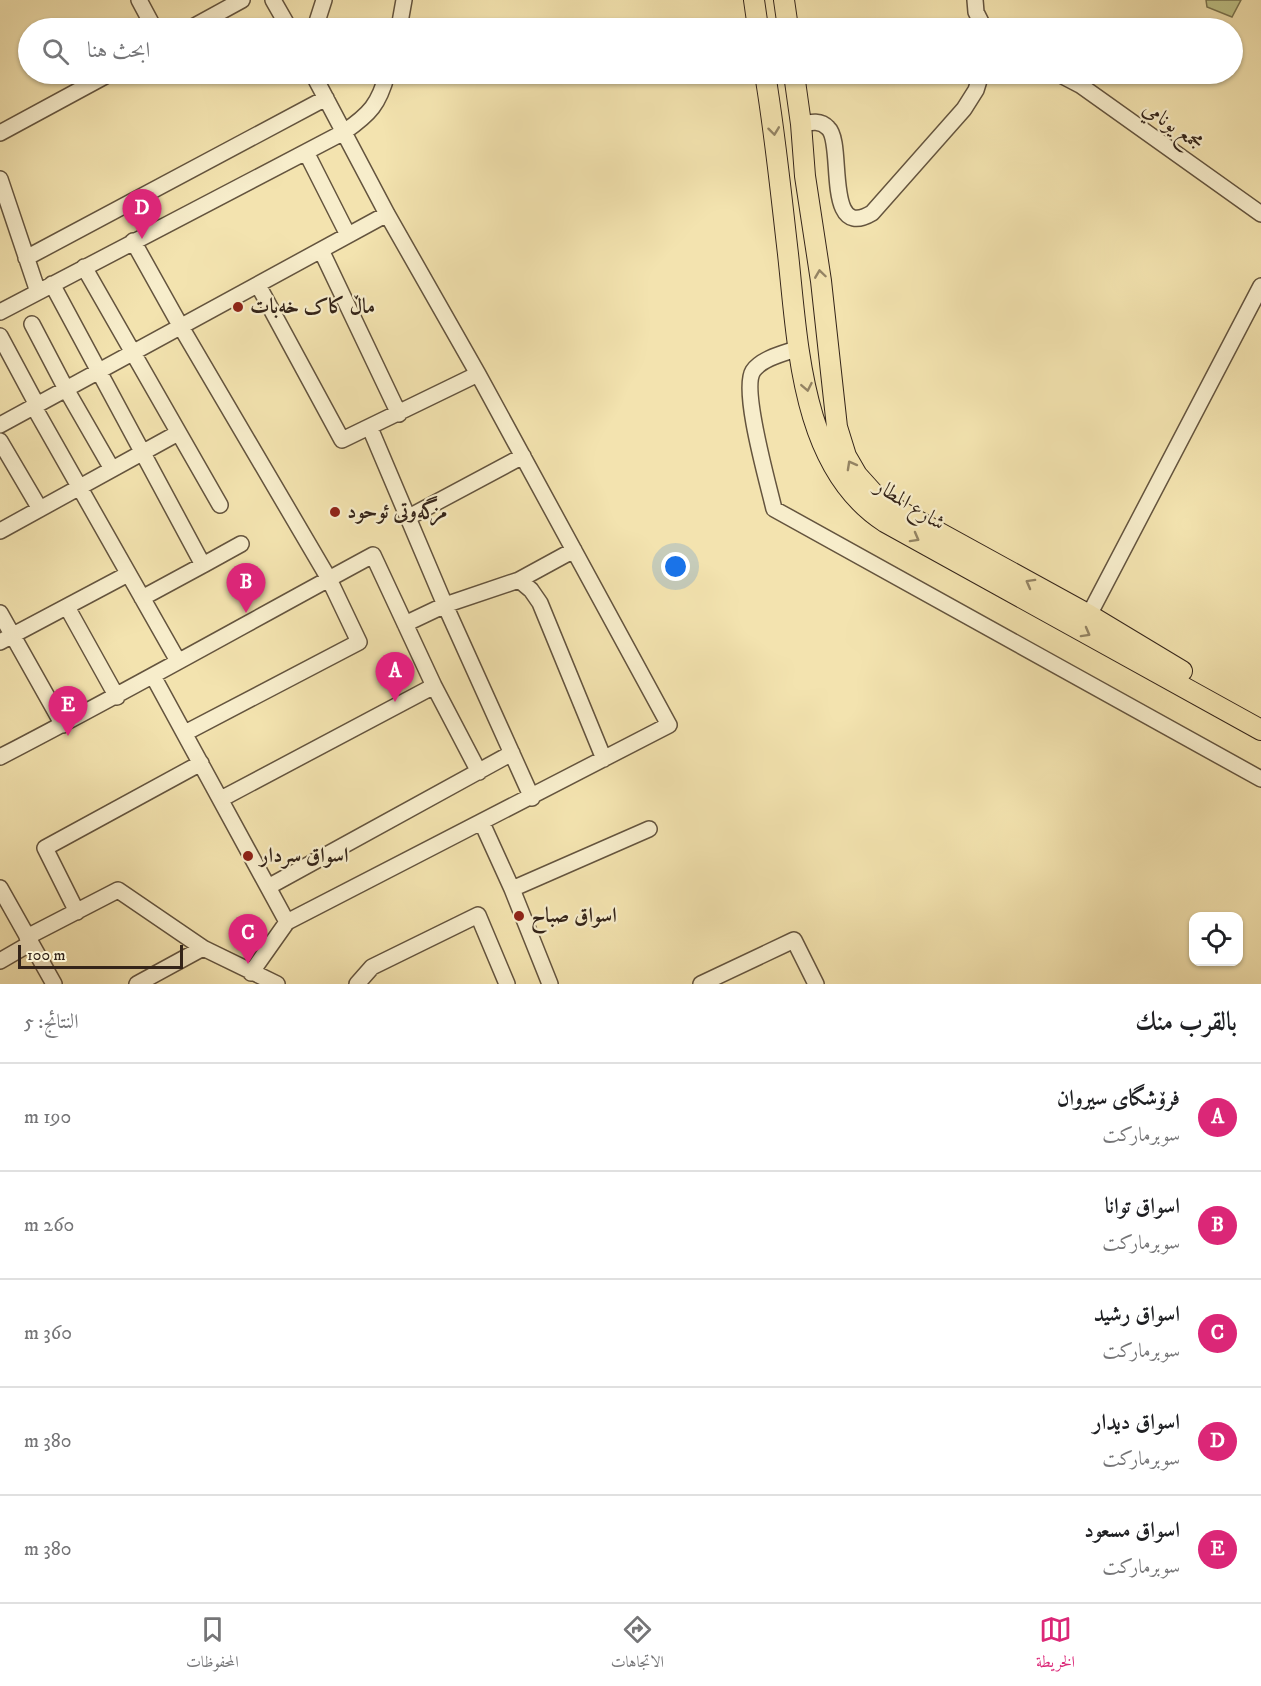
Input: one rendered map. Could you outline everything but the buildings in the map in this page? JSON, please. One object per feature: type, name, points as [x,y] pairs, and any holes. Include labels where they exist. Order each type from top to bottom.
[{"type":"main road","points":[[754,0],[757,18]]},
{"type":"main road","points":[[784,0],[787,18]]},
{"type":"main road","name":"شارع المطار","points":[[766,84],[799,348],[812,414],[841,479],[863,506],[885,522],[1261,730]]},
{"type":"main road","name":"شارع المطار","points":[[795,84],[837,428],[846,456],[857,475],[887,504],[1089,615],[1261,719]]},
{"type":"main road","points":[[780,182],[805,176]]},
{"type":"street","points":[[139,0],[149,18]]},
{"type":"street","points":[[209,18],[242,0]]},
{"type":"street","points":[[273,0],[283,18]]},
{"type":"street","points":[[318,18],[324,0]]},
{"type":"street","points":[[401,18],[404,0]]},
{"type":"street","points":[[975,0],[976,12],[979,18]]},
{"type":"street","points":[[0,133],[91,84]]},
{"type":"street","points":[[251,973],[287,922],[532,798],[669,725],[478,374],[387,214],[318,84]]},
{"type":"street","points":[[0,312],[344,132],[365,117],[385,84]]},
{"type":"street","points":[[801,124],[818,122],[830,129],[835,141],[838,193],[841,205],[850,216],[866,217],[964,109],[978,84]]},
{"type":"street","name":"مجمع يونامي","points":[[1078,84],[1261,214]]},
{"type":"street","points":[[26,258],[326,98]]},
{"type":"street","points":[[306,152],[348,236]]},
{"type":"street","points":[[0,179],[26,258],[99,371],[203,565]]},
{"type":"street","points":[[0,425],[387,214]]},
{"type":"street","points":[[133,241],[329,579],[359,642],[185,733]]},
{"type":"street","points":[[321,250],[399,414]]},
{"type":"street","points":[[84,267],[220,505]]},
{"type":"street","points":[[258,285],[342,440],[478,374]]},
{"type":"street","points":[[1089,615],[1261,286]]},
{"type":"street","points":[[32,324],[112,469]]},
{"type":"street","points":[[0,336],[79,487],[178,661]]},
{"type":"street","points":[[799,348],[768,360],[754,370],[749,384],[754,420],[774,508],[1261,779]]},
{"type":"street","points":[[370,428],[532,798]]},
{"type":"street","points":[[0,531],[178,433]]},
{"type":"street","points":[[0,441],[40,509]]},
{"type":"street","points":[[409,517],[523,456]]},
{"type":"street","points":[[142,598],[241,544]]},
{"type":"street","points":[[405,624],[446,605],[519,580],[574,550]]},
{"type":"street","points":[[0,757],[117,697],[178,661],[373,555],[434,686],[479,772]]},
{"type":"street","points":[[6,639],[128,574]]},
{"type":"street","points":[[519,580],[531,590],[540,603],[604,759]]},
{"type":"street","points":[[67,607],[117,697]]},
{"type":"street","points":[[0,613],[6,639],[63,725]]},
{"type":"street","points":[[153,676],[287,922]]},
{"type":"street","points":[[221,799],[434,686]]},
{"type":"street","points":[[268,887],[512,753]]},
{"type":"street","points":[[77,912],[45,848],[201,762]]},
{"type":"street","points":[[482,823],[512,889],[550,984]]},
{"type":"street","points":[[512,889],[649,829]]},
{"type":"street","points":[[0,888],[54,984]]},
{"type":"street","points":[[0,961],[29,940],[118,890],[203,948],[277,984]]},
{"type":"street","points":[[357,984],[372,967],[478,915],[507,984]]},
{"type":"street","points":[[701,984],[794,940],[815,984]]},
{"type":"street","points":[[137,984],[203,948]]},
{"type":"green space","points":[[1206,0],[1241,0],[1232,17],[1207,7]]},
{"type":"place","name":"اسواق ديدار","points":[[142,239]]},
{"type":"place","name":"ماڵ کاک خەبات","points":[[238,307]]},
{"type":"place","name":"مزگەوتی ئوحود","points":[[335,512]]},
{"type":"place","name":"اسواق توانا","points":[[246,613]]},
{"type":"place","name":"فرۆشگای سیروان","points":[[395,702]]},
{"type":"place","name":"اسواق مسعود","points":[[68,736]]},
{"type":"place","name":"اسواق سردار","points":[[248,856]]},
{"type":"place","name":"اسواق صباح","points":[[519,916]]},
{"type":"place","name":"اسواق رشيد","points":[[248,964]]}]
